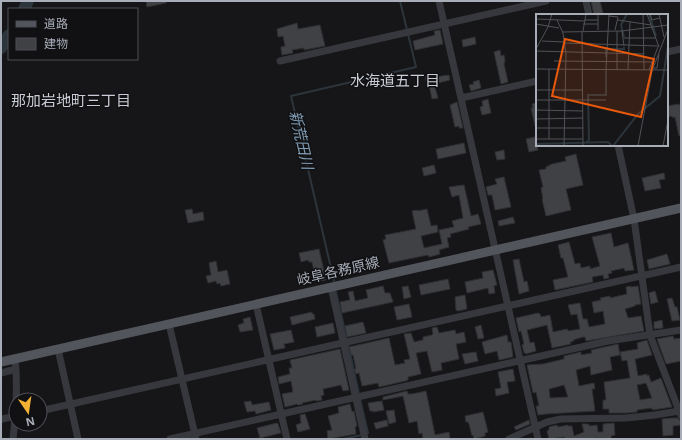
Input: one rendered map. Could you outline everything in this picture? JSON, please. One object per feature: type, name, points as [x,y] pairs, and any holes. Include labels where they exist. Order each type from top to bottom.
[{"type":"main road","name":"岐阜各務原線","points":[[1,362],[681,208]]},
{"type":"street","points":[[439,1],[538,439]]},
{"type":"street","points":[[280,60],[546,1]]},
{"type":"street","points":[[586,1],[589,14]]},
{"type":"street","points":[[668,52],[681,49]]},
{"type":"street","points":[[461,98],[536,81]]},
{"type":"street","points":[[509,439],[547,422],[561,419],[626,418],[680,413],[650,335],[634,219],[618,146]]},
{"type":"street","points":[[48,409],[681,267]]},
{"type":"street","points":[[331,287],[359,396],[365,439]]},
{"type":"street","points":[[256,304],[287,439]]},
{"type":"street","points":[[169,324],[196,436]]},
{"type":"street","points":[[170,439],[196,436],[359,396],[608,341],[681,330]]},
{"type":"street","points":[[58,348],[78,439]]},
{"type":"street","points":[[15,359],[16,392]]},
{"type":"street","points":[[1,373],[16,369]]},
{"type":"building","points":[[146,1],[166,1],[166,3],[147,7]]},
{"type":"building","points":[[591,1],[600,1],[603,13],[594,14]]},
{"type":"building","points":[[297,23],[298,29],[320,25],[325,46],[304,50],[304,48],[292,50],[293,53],[282,55],[281,47],[285,46],[283,36],[278,37],[277,29]]},
{"type":"building","points":[[440,30],[443,44],[415,50],[413,41],[435,35],[434,31]]},
{"type":"building","points":[[475,37],[476,44],[463,47],[462,40]]},
{"type":"building","points":[[500,50],[501,56],[504,55],[504,64],[508,82],[501,84],[494,52]]},
{"type":"building","points":[[435,74],[435,77],[449,75],[450,80],[434,84],[438,98],[432,99],[429,85],[427,85],[425,76]]},
{"type":"building","points":[[479,80],[481,88],[471,91],[469,85],[474,84],[473,82]]},
{"type":"building","points":[[488,99],[491,113],[482,115],[480,107],[483,106],[482,101]]},
{"type":"building","points":[[457,102],[463,128],[459,128],[459,126],[455,127],[450,105]]},
{"type":"building","points":[[536,103],[536,126],[531,108],[533,108],[532,104]]},
{"type":"building","points":[[679,104],[681,107],[681,135],[679,136],[675,117],[668,117],[668,106]]},
{"type":"building","points":[[535,137],[538,150],[529,152],[526,139]]},
{"type":"building","points":[[464,143],[466,153],[438,159],[436,149]]},
{"type":"building","points":[[504,150],[505,159],[497,160],[495,152]]},
{"type":"building","points":[[576,154],[583,185],[566,189],[571,210],[546,216],[542,199],[541,188],[543,187],[539,170],[546,169],[546,167],[552,164],[566,161],[565,157]]},
{"type":"building","points":[[434,165],[436,173],[424,176],[422,168]]},
{"type":"building","points":[[664,173],[665,179],[659,180],[661,188],[645,191],[642,178]]},
{"type":"building","points":[[504,177],[511,207],[495,210],[492,195],[488,195],[486,187],[497,184],[495,179]]},
{"type":"building","points":[[464,185],[471,216],[478,214],[481,224],[450,234],[451,237],[447,238],[449,247],[439,250],[440,254],[389,263],[383,240],[386,239],[385,235],[416,229],[412,211],[427,209],[431,226],[437,225],[438,232],[421,236],[424,248],[442,244],[439,230],[454,227],[452,221],[463,218],[459,195],[452,197],[449,187]]},
{"type":"building","points":[[192,209],[193,214],[203,212],[204,220],[188,223],[185,210]]},
{"type":"building","points":[[513,217],[515,223],[499,226],[498,221]]},
{"type":"building","points":[[611,233],[614,247],[628,243],[634,270],[625,271],[624,268],[611,271],[612,273],[608,274],[609,278],[604,279],[603,275],[592,277],[593,282],[555,290],[553,280],[568,277],[558,245],[569,242],[575,264],[580,263],[581,268],[590,266],[590,269],[600,266],[592,237]]},
{"type":"building","points":[[319,249],[326,280],[319,281],[319,279],[316,280],[312,262],[309,262],[308,260],[301,262],[299,253]]},
{"type":"building","points":[[667,254],[670,264],[649,269],[647,260]]},
{"type":"building","points":[[519,259],[524,282],[527,281],[529,291],[519,294],[513,260]]},
{"type":"building","points":[[216,261],[218,272],[227,270],[230,284],[221,286],[220,283],[217,284],[216,281],[208,283],[206,276],[211,275],[209,263]]},
{"type":"building","points":[[493,270],[497,285],[494,286],[495,293],[489,294],[488,288],[467,293],[465,282],[483,278],[482,272]]},
{"type":"building","points":[[448,279],[450,289],[421,295],[419,285]]},
{"type":"building","points":[[383,286],[385,293],[390,293],[393,302],[342,313],[340,302],[350,300],[348,292],[353,291],[355,301],[368,298],[366,290]]},
{"type":"building","points":[[408,286],[411,297],[404,299],[402,287]]},
{"type":"building","points":[[638,286],[641,304],[625,309],[628,318],[641,316],[644,331],[586,341],[585,337],[583,337],[573,340],[574,341],[570,342],[571,344],[552,348],[547,325],[527,330],[530,343],[534,342],[536,351],[526,354],[524,353],[522,345],[524,344],[521,331],[519,332],[516,318],[538,313],[541,317],[550,315],[553,332],[567,329],[568,331],[580,329],[577,314],[571,315],[568,305],[580,303],[583,319],[587,319],[589,327],[605,324],[603,311],[594,313],[592,302],[601,300],[600,298],[610,296],[610,298],[627,294],[626,287]]},
{"type":"building","points":[[655,291],[658,302],[651,304],[649,293]]},
{"type":"building","points":[[465,295],[467,309],[456,310],[455,297]]},
{"type":"building","points":[[672,298],[675,307],[677,307],[680,320],[672,321],[667,299]]},
{"type":"building","points":[[409,304],[412,317],[397,320],[394,307]]},
{"type":"building","points":[[312,312],[315,319],[292,325],[290,317]]},
{"type":"building","points":[[250,317],[253,330],[240,332],[238,325],[244,323],[243,319]]},
{"type":"building","points":[[662,320],[663,328],[654,329],[654,322]]},
{"type":"building","points":[[363,322],[366,333],[347,337],[345,326]]},
{"type":"building","points":[[333,323],[335,333],[317,337],[315,327]]},
{"type":"building","points":[[481,325],[484,338],[478,339],[475,327]]},
{"type":"building","points":[[437,327],[439,333],[455,330],[456,334],[464,332],[466,342],[456,344],[459,359],[441,363],[442,370],[432,372],[427,351],[416,353],[421,374],[408,377],[408,380],[405,381],[379,387],[378,383],[362,386],[359,373],[356,374],[354,369],[356,369],[353,355],[351,355],[349,347],[389,338],[395,365],[405,363],[404,360],[410,359],[404,334],[411,333],[414,342],[423,340],[423,337],[432,335],[432,328]]},
{"type":"building","points":[[291,330],[294,342],[284,344],[285,348],[274,350],[270,334]]},
{"type":"building","points":[[507,335],[508,342],[511,342],[513,357],[499,360],[497,351],[485,354],[482,342]]},
{"type":"building","points":[[673,336],[674,339],[681,338],[681,361],[666,364],[657,339]]},
{"type":"building","points":[[647,340],[652,355],[635,359],[638,376],[647,374],[647,376],[649,375],[651,382],[661,378],[672,407],[652,410],[652,408],[637,410],[637,412],[609,413],[609,409],[603,409],[603,400],[606,400],[604,382],[630,378],[627,360],[622,361],[620,352],[638,349],[637,343]],"holes":[[[646,383],[652,398],[640,400],[637,385]]]},
{"type":"building","points":[[618,344],[620,355],[610,357],[612,370],[591,375],[590,366],[576,370],[579,386],[594,383],[595,389],[592,389],[595,411],[538,415],[536,406],[539,406],[536,392],[533,393],[527,365],[543,364],[564,359],[564,356],[581,352],[581,355],[592,353],[591,350]],"holes":[[[564,385],[568,397],[550,398],[549,389]]]},
{"type":"building","points":[[340,349],[349,390],[343,391],[341,385],[323,389],[324,395],[321,396],[322,400],[285,407],[282,394],[293,392],[291,381],[279,384],[278,377],[290,374],[289,368],[292,368],[290,360]]},
{"type":"building","points":[[476,352],[478,361],[465,364],[462,354]]},
{"type":"building","points":[[513,369],[515,381],[507,382],[509,393],[496,396],[495,389],[501,388],[498,372]]},
{"type":"building","points":[[407,391],[408,394],[412,394],[426,391],[435,435],[449,432],[450,439],[423,439],[422,433],[419,434],[417,421],[409,423],[403,396],[383,400],[383,397]]},
{"type":"building","points":[[251,401],[252,405],[269,402],[271,410],[256,414],[255,411],[247,412],[244,402]]},
{"type":"building","points":[[382,401],[384,410],[373,412],[370,411],[368,403]]},
{"type":"building","points":[[350,404],[352,412],[354,411],[357,426],[355,427],[356,434],[328,439],[327,431],[332,430],[328,416],[339,413],[338,407]]},
{"type":"building","points":[[394,410],[396,422],[389,424],[386,411]]},
{"type":"building","points":[[483,412],[488,432],[485,433],[485,436],[474,439],[469,424],[466,422],[465,416]]},
{"type":"building","points":[[305,414],[310,429],[298,432],[296,425],[301,423],[300,415]]},
{"type":"building","points":[[677,418],[681,421],[681,425],[673,426],[673,435],[663,436],[662,419]]},
{"type":"building","points":[[387,420],[388,426],[376,429],[374,423]]},
{"type":"building","points":[[529,420],[530,424],[516,430],[514,427]]},
{"type":"building","points":[[277,423],[281,433],[260,438],[257,428]]},
{"type":"building","points":[[614,423],[615,435],[611,436],[611,439],[565,439],[564,437],[549,439],[547,431],[549,430],[549,427],[568,425],[572,426],[574,436],[584,432],[582,424],[589,424],[589,426],[597,425],[598,432],[603,432],[603,424]]},
{"type":"waterway","points":[[24,8],[28,1]]},
{"type":"waterway","name":"新荒田川","points":[[334,281],[291,96],[416,67],[400,1]]},
{"type":"waterway","points":[[1,48],[8,37]]},
{"type":"waterway","name":"新荒田川","points":[[336,292],[347,340]]},
{"type":"waterway","name":"新荒田川","points":[[348,344],[359,394]]},
{"type":"waterway","name":"新荒田川","points":[[360,399],[368,433],[366,434]]},
{"type":"waterway","name":"新荒田川","points":[[343,439],[362,435]]},
{"type":"district","name":"水海道五丁目","points":[[395,81]]},
{"type":"district","name":"那加岩地町三丁目","points":[[71,101]]}]
